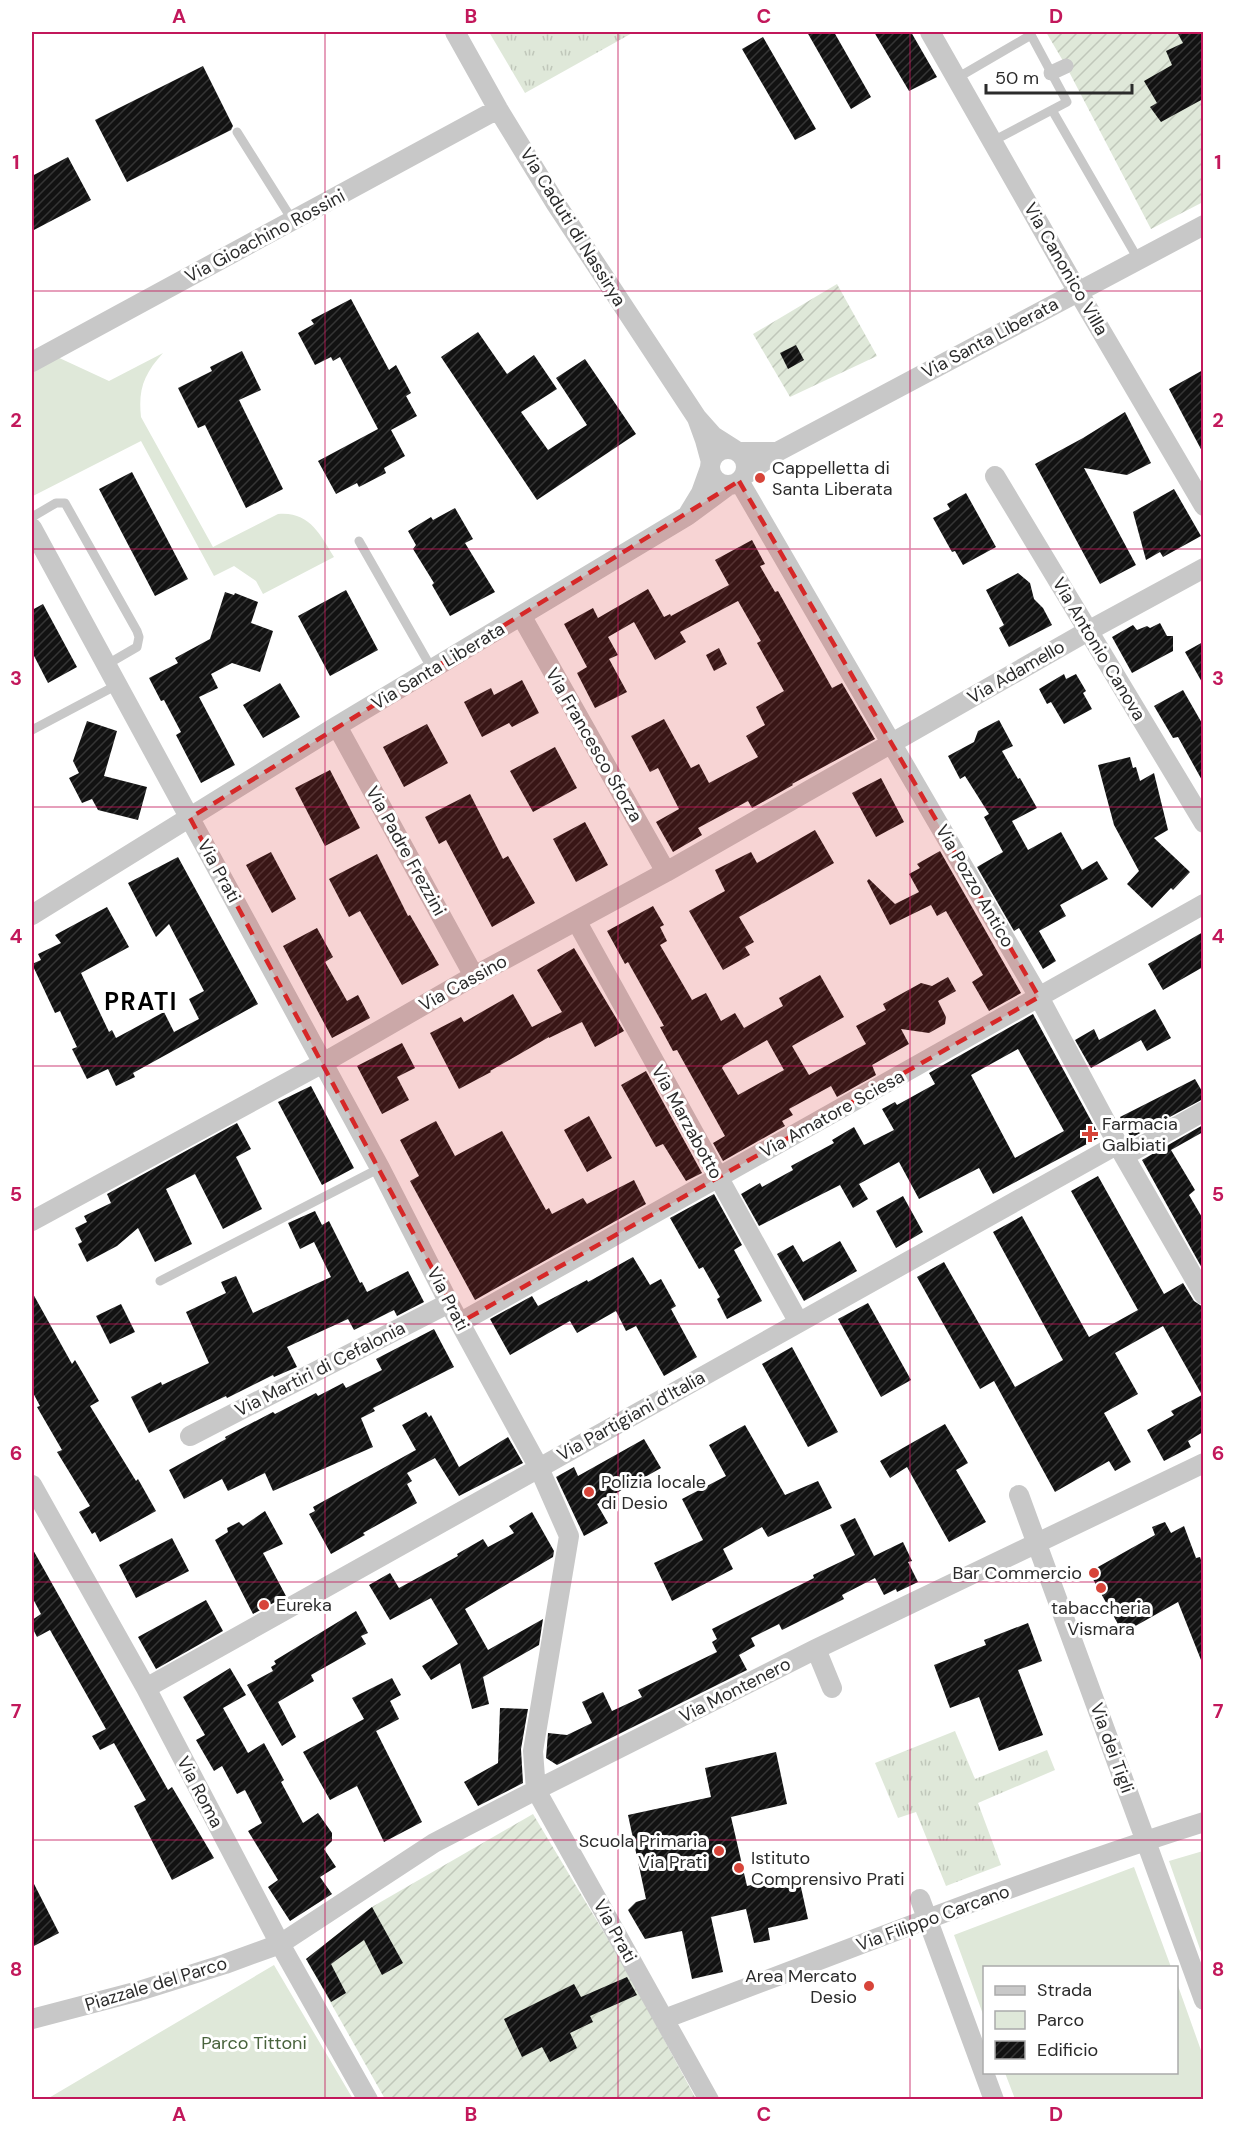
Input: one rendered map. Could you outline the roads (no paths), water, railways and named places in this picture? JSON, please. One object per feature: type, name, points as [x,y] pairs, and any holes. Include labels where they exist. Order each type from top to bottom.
[{"type":"street","name":"Via Caduti di Nassirya","points":[[455,32],[498,109],[556,204],[697,418]]},
{"type":"street","name":"Via Canonico Villa","points":[[930,32],[1077,291],[1203,506]]},
{"type":"street","points":[[1051,73],[1066,66]]},
{"type":"street","name":"Via Gioachino Rossini","points":[[32,362],[498,109]]},
{"type":"street","name":"Via Santa Liberata","points":[[32,915],[337,726],[687,516],[777,452],[1203,225]]},
{"type":"street","points":[[697,418],[713,436],[737,451],[746,463],[738,480],[720,483],[715,480],[697,418]]},
{"type":"street","points":[[710,465],[718,452],[723,449],[737,451]]},
{"type":"street","name":"Via Santa Liberata","points":[[737,451],[777,452]]},
{"type":"street","name":"Via Santa Liberata","points":[[687,516],[701,493],[710,465]]},
{"type":"street","name":"Via Antonio Canova","points":[[995,476],[1203,823]]},
{"type":"street","name":"Via Pozzo Antico","points":[[738,480],[1039,997],[1121,1150],[1203,1295]]},
{"type":"street","name":"Via Prati","points":[[32,528],[380,1168],[449,1303],[539,1468],[569,1536],[533,1750],[536,1790],[709,2100]]},
{"type":"street","name":"Via Adamello","points":[[892,743],[1203,568]]},
{"type":"street","name":"Via Francesco Sforza","points":[[522,617],[666,873]]},
{"type":"street","name":"Via Padre Frezzini","points":[[337,726],[474,976]]},
{"type":"street","name":"Via Cassino","points":[[32,1221],[323,1063],[474,976],[666,873],[892,743]]},
{"type":"street","name":"Via Amatore Sciesa","points":[[461,1322],[1203,904]]},
{"type":"street","name":"Via Marzabotto","points":[[577,922],[798,1321]]},
{"type":"street","name":"Via Partigiani d'Italia","points":[[146,1689],[798,1321],[1121,1150],[1203,1112]]},
{"type":"street","name":"Via Martiri di Cefalonia","points":[[190,1436],[449,1303]]},
{"type":"street","name":"Via Montenero","points":[[280,1944],[434,1843],[816,1649],[1203,1463]]},
{"type":"street","name":"Via Roma","points":[[32,1485],[146,1689],[280,1944],[368,2100]]},
{"type":"street","name":"Via dei Tigli","points":[[1019,1495],[1203,2000]]},
{"type":"street","points":[[816,1649],[832,1688]]},
{"type":"street","name":"Via Filippo Carcano","points":[[664,2019],[927,1920],[1146,1840],[1203,1822]]},
{"type":"street","points":[[920,1899],[983,2070]]},
{"type":"street","name":"Piazzale del Parco","points":[[32,2019],[139,1991],[280,1944]]},
{"type":"street","points":[[984,2074],[994,2100]]},
{"type":"lane","points":[[957,78],[1031,35],[1066,102],[993,141]]},
{"type":"lane","points":[[1052,110],[1138,259]]},
{"type":"lane","points":[[237,132],[293,221]]},
{"type":"lane","points":[[32,517],[56,503],[65,503],[137,631],[139,637],[137,647],[105,665]]},
{"type":"lane","points":[[359,540],[432,669]]},
{"type":"lane","points":[[32,730],[117,685]]},
{"type":"lane","points":[[160,1281],[380,1168]]},
{"type":"place","name":"Cappelletta di Santa Liberata","points":[[760,478]]},
{"type":"place","name":"Farmacia Galbiati","points":[[1090,1134]]},
{"type":"place","name":"Polizia locale di Desio","points":[[589,1492]]},
{"type":"place","name":"Bar Commercio","points":[[1094,1573]]},
{"type":"place","name":"tabaccheria Vismara","points":[[1101,1588]]},
{"type":"place","name":"Eureka","points":[[264,1605]]},
{"type":"place","name":"Scuola Primaria Via Prati","points":[[719,1851]]},
{"type":"place","name":"Istituto Comprensivo Prati","points":[[739,1868]]},
{"type":"place","name":"Area Mercato Desio","points":[[869,1986]]},
{"type":"district","name":"PRATI","points":[[141,1001]]},
{"type":"park label","name":"Parco Tittoni","points":[[254,2043]]}]
